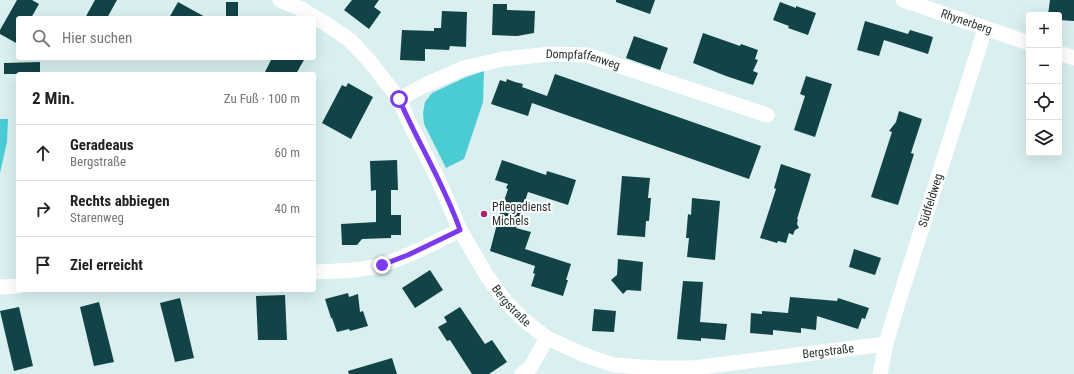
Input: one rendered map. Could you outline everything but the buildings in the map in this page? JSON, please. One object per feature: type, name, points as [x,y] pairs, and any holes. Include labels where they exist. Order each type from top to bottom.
[{"type":"street","name":"Bergstraße","points":[[280,0],[301,9],[312,16]]},
{"type":"street","name":"Rhynerberg","points":[[903,0],[1026,42]]},
{"type":"street","name":"Bergstraße","points":[[316,19],[351,41],[371,63],[399,99],[438,179],[460,230],[487,276],[506,302],[525,321],[547,338],[587,356],[614,365],[656,368],[693,368],[886,344]]},
{"type":"street","name":"Südfeldweg","points":[[880,374],[886,344],[986,29]]},
{"type":"street","name":"Dompfaffenweg","points":[[399,99],[425,85],[464,68],[502,59],[549,54],[588,55],[768,115]]},
{"type":"street","points":[[1062,54],[1074,58]]},
{"type":"street","points":[[316,272],[353,270],[382,265],[408,255],[460,230]]},
{"type":"street","points":[[0,287],[16,286]]},
{"type":"street","points":[[522,374],[530,368],[547,338]]},
{"type":"shaded area","points":[[484,71],[483,102],[464,159],[446,168],[424,124],[423,113],[425,102],[432,93],[464,78]]},
{"type":"shaded area","points":[[0,119],[8,119],[7,142],[0,173]]},
{"type":"place","name":"Pflegedienst Michels","points":[[484,214]]},
{"type":"route","points":[[382,265],[408,255],[460,230],[438,179],[399,99]]}]
